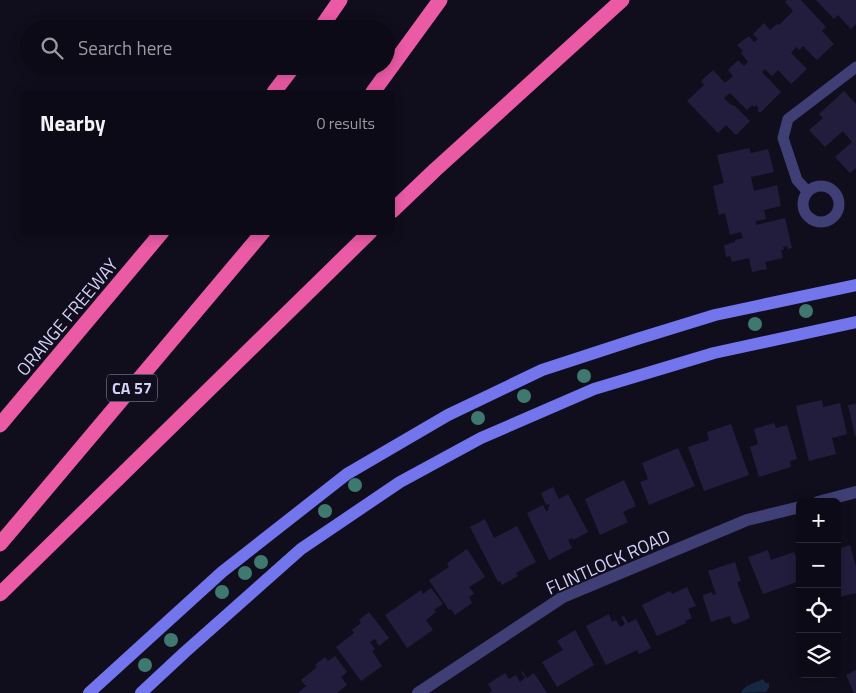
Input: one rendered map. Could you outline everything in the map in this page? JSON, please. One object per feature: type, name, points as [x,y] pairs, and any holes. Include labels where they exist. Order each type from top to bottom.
[{"type":"highway","points":[[317,20],[327,0]]},
{"type":"highway","points":[[326,20],[340,0]]},
{"type":"highway","points":[[395,63],[440,0]]},
{"type":"highway","points":[[395,208],[622,0]]},
{"type":"highway","points":[[276,90],[287,75]]},
{"type":"highway","points":[[375,90],[386,75]]},
{"type":"highway","name":"ORANGE FREEWAY","points":[[0,426],[159,235]]},
{"type":"highway","name":"CA 57","points":[[0,544],[261,235]]},
{"type":"highway","points":[[0,594],[367,235]]},
{"type":"main road","points":[[89,693],[222,572],[346,474],[448,416],[542,370],[637,339],[715,316],[856,285]]},
{"type":"main road","points":[[141,693],[301,549],[400,482],[481,438],[594,389],[714,353],[856,322]]},
{"type":"street","points":[[833,498],[856,492]]},
{"type":"street","name":"FLINTLOCK ROAD","points":[[418,693],[563,597],[747,520],[796,507]]},
{"type":"lane","points":[[807,191],[797,180],[783,138],[788,119],[856,67]]},
{"type":"water","points":[[763,679],[766,683],[769,683],[769,688],[766,692],[741,693],[747,686]]},
{"type":"building","points":[[787,0],[801,0],[826,27],[822,31],[834,44],[817,60],[803,46],[799,50],[796,47],[791,53],[807,69],[791,84],[778,70],[772,76],[765,69],[762,72],[781,92],[760,113],[756,105],[754,107],[752,105],[747,110],[730,93],[724,98],[750,121],[736,135],[726,125],[718,133],[687,101],[704,85],[701,81],[713,70],[725,83],[733,76],[728,70],[738,60],[744,66],[748,62],[741,53],[743,51],[737,45],[749,36],[754,42],[758,39],[753,34],[764,23],[770,30],[777,24],[779,25],[793,11],[785,2]]},
{"type":"building","points":[[816,0],[856,0],[856,24],[851,29],[838,15],[834,19]]},
{"type":"building","points":[[844,91],[856,104],[856,168],[850,173],[835,157],[852,142],[843,131],[825,147],[809,130],[823,118],[819,114]]},
{"type":"building","points":[[749,148],[751,153],[768,149],[774,172],[751,177],[754,191],[777,185],[781,206],[764,210],[766,219],[756,221],[756,225],[785,218],[792,248],[783,247],[784,250],[781,250],[783,258],[765,262],[767,269],[752,272],[749,258],[732,262],[730,256],[726,257],[724,245],[743,238],[741,232],[730,235],[725,213],[719,215],[713,186],[724,183],[717,155]]},
{"type":"building","points":[[822,400],[823,407],[840,403],[847,434],[832,438],[836,454],[809,461],[796,406]]},
{"type":"building","points":[[856,404],[856,436],[855,436],[848,405]]},
{"type":"building","points":[[774,423],[776,428],[787,425],[797,459],[790,461],[791,467],[759,477],[750,447],[758,444],[754,429]]},
{"type":"building","points":[[731,424],[749,475],[704,491],[688,447],[709,440],[707,432]]},
{"type":"building","points":[[678,448],[695,486],[649,505],[640,482],[648,479],[642,463]]},
{"type":"building","points":[[624,480],[636,506],[623,512],[628,522],[600,535],[585,499]]},
{"type":"building","points":[[553,487],[559,499],[568,494],[588,532],[573,540],[572,538],[568,540],[572,548],[549,560],[527,513],[543,505],[546,511],[549,510],[548,507],[550,506],[549,504],[546,505],[541,493]]},
{"type":"building","points":[[485,519],[494,538],[517,526],[536,562],[516,573],[518,576],[502,585],[500,581],[498,582],[470,527]]},
{"type":"building","points":[[850,545],[856,567],[856,593],[841,597],[841,588],[841,548]]},
{"type":"building","points":[[467,549],[485,577],[469,587],[474,594],[469,597],[472,603],[455,615],[451,609],[449,610],[429,580],[449,567],[447,563]]},
{"type":"building","points":[[768,550],[771,560],[794,552],[796,557],[796,582],[763,594],[748,557]]},
{"type":"building","points":[[735,562],[741,581],[737,582],[750,617],[735,624],[732,623],[730,616],[711,622],[703,595],[712,592],[713,595],[716,594],[708,571]]},
{"type":"building","points":[[687,587],[696,606],[688,609],[692,618],[685,621],[686,623],[657,636],[642,605],[670,591],[672,594]]},
{"type":"building","points":[[431,588],[443,604],[434,610],[436,612],[426,620],[433,630],[407,648],[385,615],[421,590],[423,594]]},
{"type":"building","points":[[369,612],[389,638],[379,646],[375,639],[370,642],[375,649],[372,651],[382,666],[361,681],[336,647],[354,633],[352,630],[361,623],[359,620]]},
{"type":"building","points":[[609,614],[612,622],[616,620],[620,627],[625,624],[621,617],[624,616],[628,623],[636,619],[651,648],[639,654],[637,650],[606,665],[586,626]]},
{"type":"building","points":[[575,630],[594,665],[557,687],[542,662],[563,650],[557,641]]},
{"type":"building","points":[[335,656],[347,672],[341,677],[347,685],[337,693],[298,693],[306,686],[301,680],[317,667],[315,665],[325,657],[328,661]]},
{"type":"building","points":[[856,670],[856,693],[854,693],[846,675]]},
{"type":"building","points":[[522,671],[527,678],[534,673],[547,693],[489,693],[492,691],[488,684],[505,673],[509,679],[516,675],[520,682],[525,678]]}]
